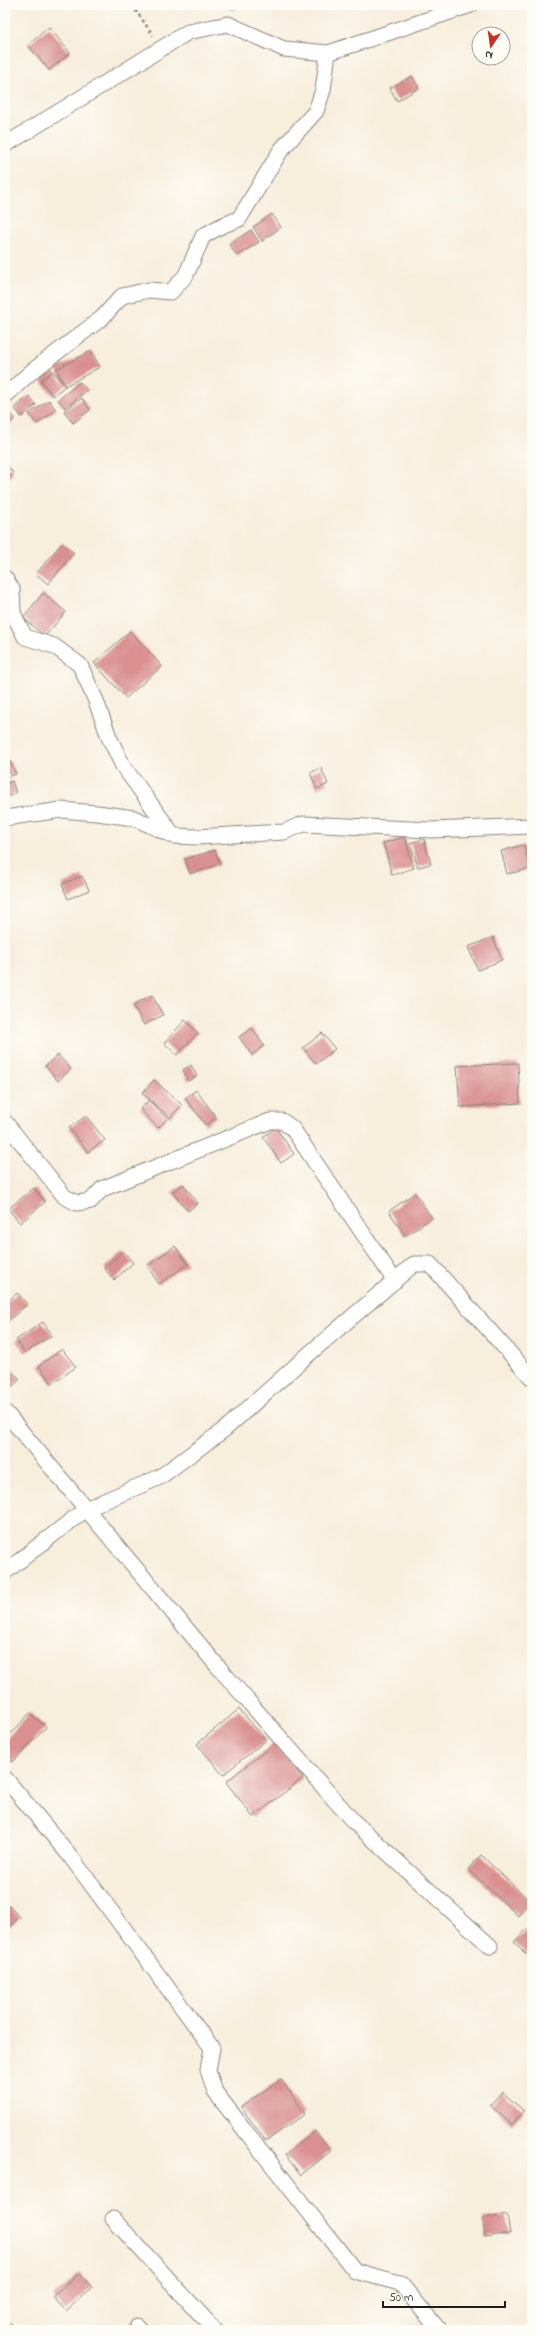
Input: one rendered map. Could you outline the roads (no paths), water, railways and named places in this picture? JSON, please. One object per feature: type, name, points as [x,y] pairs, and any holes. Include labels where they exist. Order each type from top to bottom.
[{"type":"street","points":[[5,145],[188,32],[228,24],[284,49],[328,53],[471,5]]},
{"type":"street","points":[[5,396],[31,372],[102,318],[122,296],[149,290],[171,292],[186,275],[203,236],[221,226],[239,219],[281,150],[316,111],[323,90],[328,53]]},
{"type":"street","points":[[5,578],[12,588],[13,613],[25,638],[54,646],[80,664],[109,737],[123,766],[174,836]]},
{"type":"street","points":[[5,818],[62,810],[97,813],[134,818],[174,836],[238,836],[284,832],[303,824],[432,830],[532,826]]},
{"type":"street","points":[[5,1122],[65,1197],[78,1203],[91,1201],[102,1189],[270,1121],[282,1121],[292,1128],[395,1281]]},
{"type":"street","points":[[5,1572],[86,1509],[160,1477],[225,1429],[310,1352],[414,1264],[430,1264],[532,1378]]},
{"type":"street","points":[[5,1412],[220,1669],[353,1821],[490,1946]]},
{"type":"street","points":[[5,1778],[71,1857],[212,2048],[208,2070],[215,2092],[355,2271],[400,2283],[440,2330]]},
{"type":"street","points":[[113,2219],[216,2330]]}]
